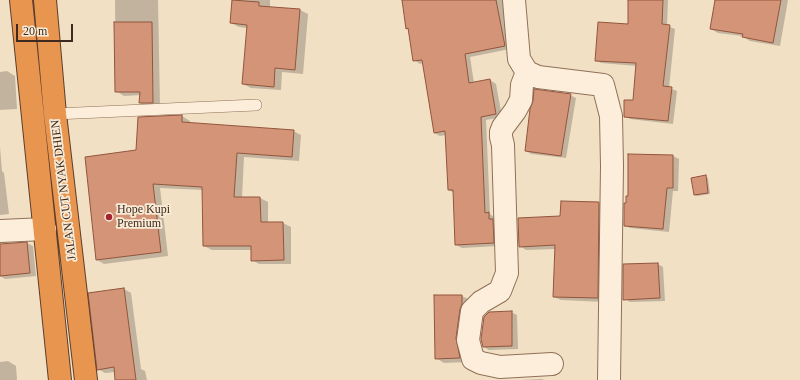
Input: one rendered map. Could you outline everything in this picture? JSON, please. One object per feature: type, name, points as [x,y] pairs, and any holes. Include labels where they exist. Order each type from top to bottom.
[{"type":"highway","name":"JALAN CUT NYAK DHIEN","points":[[22,0],[60,380]]},
{"type":"highway","name":"JALAN CUT NYAK DHIEN","points":[[45,0],[55,114],[86,380]]},
{"type":"street","points":[[514,0],[519,59],[527,72],[538,77],[604,85],[611,116],[612,166],[609,380]]},
{"type":"street","points":[[527,72],[522,85],[521,100],[501,132],[503,145],[507,273],[500,291],[481,302],[472,311],[468,340],[473,359],[481,363],[500,368],[552,364]]},
{"type":"street","points":[[0,232],[45,229]]},
{"type":"lane","points":[[55,114],[256,105]]},
{"type":"building","points":[[232,0],[259,2],[259,6],[300,9],[295,70],[275,68],[274,87],[242,84],[247,25],[230,23]]},
{"type":"building","points":[[402,0],[496,0],[505,46],[465,54],[469,83],[490,79],[496,114],[481,117],[485,213],[489,212],[489,219],[493,219],[494,243],[455,245],[453,190],[448,190],[445,131],[434,133],[422,60],[413,61],[408,28],[406,29]]},
{"type":"building","points":[[628,0],[663,0],[662,24],[670,25],[663,86],[672,87],[668,121],[624,117],[624,100],[633,100],[636,63],[595,61],[598,22],[628,24]]},
{"type":"building","points":[[715,0],[781,0],[773,43],[742,37],[743,34],[710,29]]},
{"type":"building","points":[[114,22],[152,22],[153,103],[139,103],[140,92],[115,92]]},
{"type":"building","points":[[534,89],[571,94],[561,156],[525,151]]},
{"type":"building","points":[[182,115],[182,122],[294,130],[292,157],[237,153],[234,197],[260,197],[261,222],[283,222],[284,260],[251,261],[251,246],[203,246],[202,187],[153,184],[161,252],[96,260],[85,157],[136,150],[138,117]]},
{"type":"building","points":[[628,154],[673,155],[673,188],[667,188],[663,229],[624,226],[624,203],[626,203],[626,196],[628,196]]},
{"type":"building","points":[[706,175],[708,193],[694,195],[691,178]]},
{"type":"building","points":[[561,201],[599,202],[598,298],[553,297],[555,245],[519,247],[518,218],[560,216]]},
{"type":"building","points":[[27,242],[30,273],[0,276],[0,244]]},
{"type":"building","points":[[658,263],[660,298],[623,300],[623,264]]},
{"type":"building","points":[[124,288],[136,380],[115,380],[114,367],[97,370],[88,293]]},
{"type":"building","points":[[434,295],[462,295],[462,304],[456,338],[460,358],[435,359]]},
{"type":"building","points":[[512,311],[512,346],[483,347],[481,339],[484,317],[489,312]]},
{"type":"place","name":"Hope Kupi Premium","points":[[109,217]]}]
